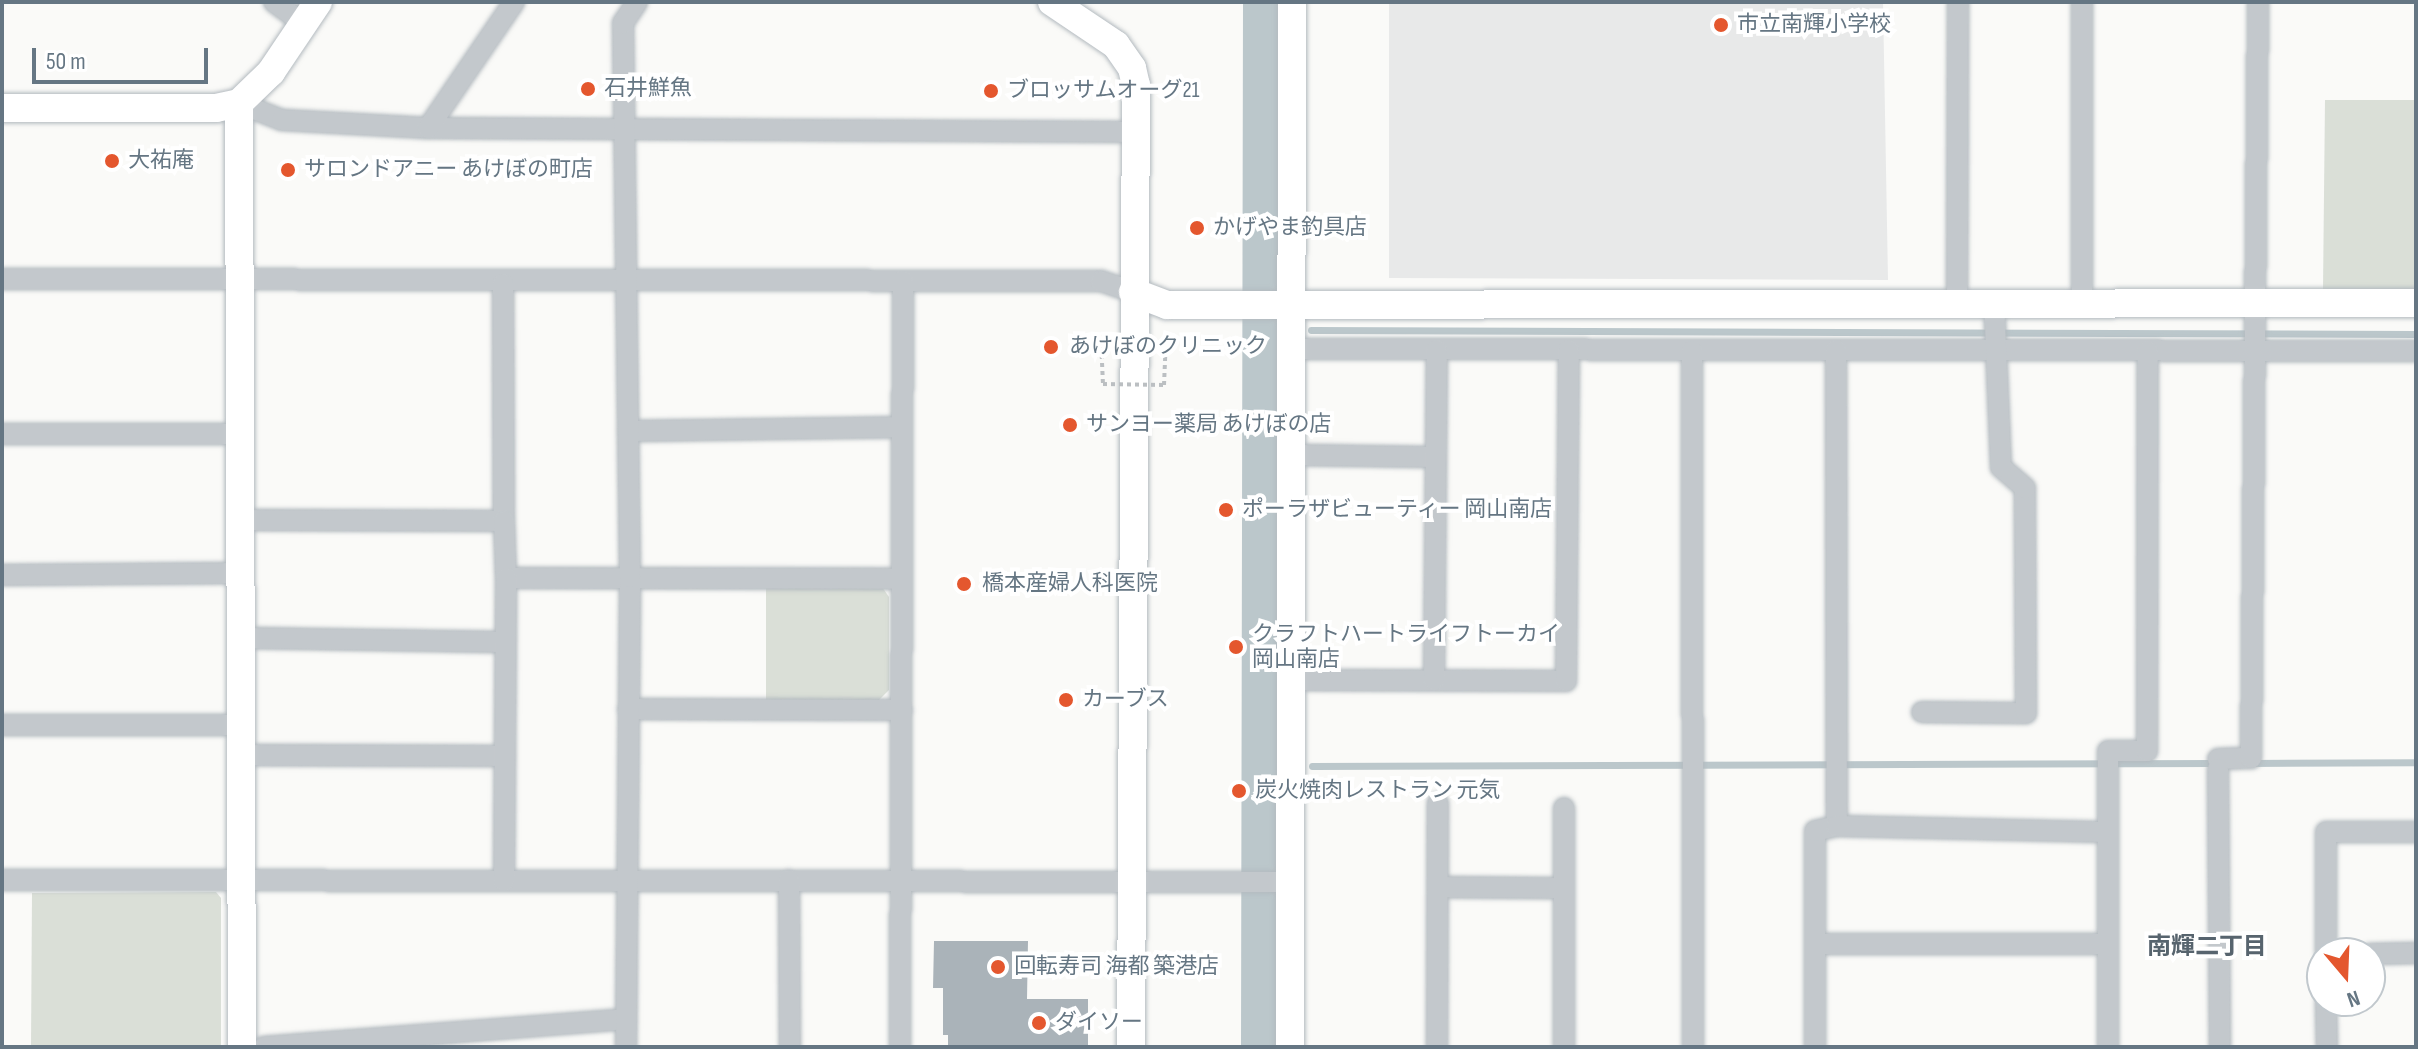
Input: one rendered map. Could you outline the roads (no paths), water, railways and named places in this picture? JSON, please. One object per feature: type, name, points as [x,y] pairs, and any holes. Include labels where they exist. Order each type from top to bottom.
[{"type":"street","points":[[2,108],[216,108],[239,103],[271,72],[310,12],[274,2]]},
{"type":"street","points":[[428,128],[514,2]]},
{"type":"street","points":[[626,1047],[630,577],[628,130],[623,23],[637,2]]},
{"type":"street","points":[[1052,2],[1126,55],[1136,85],[1131,1047]]},
{"type":"street","points":[[1290,1047],[1272,882],[1291,680],[1293,349],[1275,305],[1292,2]]},
{"type":"street","points":[[1957,301],[1958,2]]},
{"type":"street","points":[[2082,2],[2082,303]]},
{"type":"street","points":[[2220,1047],[2218,764],[2251,758],[2258,2]]},
{"type":"street","points":[[239,103],[282,120],[428,128],[1136,132]]},
{"type":"street","points":[[239,103],[242,1047]]},
{"type":"street","points":[[2,279],[503,284],[1101,281],[1167,305],[1957,301],[1994,329],[2148,351],[2253,329],[2416,303]]},
{"type":"street","points":[[900,1047],[903,281]]},
{"type":"street","points":[[503,284],[506,578],[504,881]]},
{"type":"street","points":[[1293,349],[1836,350],[1994,329],[2082,303],[2416,351]]},
{"type":"street","points":[[1922,712],[2026,713],[2025,488],[2001,467],[1994,329]]},
{"type":"street","points":[[1434,680],[1437,350]]},
{"type":"street","points":[[1291,680],[1566,681],[1569,350]]},
{"type":"street","points":[[1836,350],[1837,826]]},
{"type":"street","points":[[1692,351],[1693,1047]]},
{"type":"street","points":[[2108,1047],[2108,751],[2147,751],[2148,351]]},
{"type":"street","points":[[628,431],[902,427]]},
{"type":"street","points":[[2,434],[240,434]]},
{"type":"street","points":[[1292,455],[1435,457]]},
{"type":"street","points":[[241,520],[504,521]]},
{"type":"street","points":[[2,575],[241,573]]},
{"type":"street","points":[[506,578],[902,579]]},
{"type":"street","points":[[241,638],[505,642]]},
{"type":"street","points":[[628,709],[902,710]]},
{"type":"street","points":[[2,725],[241,725]]},
{"type":"street","points":[[241,755],[505,756]]},
{"type":"street","points":[[1437,1047],[1438,803]]},
{"type":"street","points":[[1564,808],[1564,1047]]},
{"type":"street","points":[[1815,1047],[1815,831],[1837,826],[2108,832]]},
{"type":"street","points":[[2326,937],[2326,832],[2416,832]]},
{"type":"street","points":[[2,880],[1272,882]]},
{"type":"street","points":[[789,880],[790,1047]]},
{"type":"street","points":[[1438,887],[1564,888]]},
{"type":"street","points":[[1815,944],[2108,944]]},
{"type":"street","points":[[2386,954],[2416,953]]},
{"type":"street","points":[[2326,1017],[2327,1047]]},
{"type":"street","points":[[264,1047],[626,1019]]},
{"type":"waterway","points":[[1262,1047],[1264,2]]},
{"type":"waterway","points":[[1264,330],[1271,330]]},
{"type":"waterway","points":[[1311,330],[2416,334]]},
{"type":"waterway","points":[[2250,763],[2416,762]]},
{"type":"waterway","points":[[1312,766],[2218,763]]},
{"type":"waterway","points":[[1263,766],[1272,766]]},
{"type":"place","name":"市立南輝小学校","points":[[1721,25]]},
{"type":"place","name":"石井鮮魚","points":[[588,89]]},
{"type":"place","name":"ブロッサムオーグ21","points":[[991,91]]},
{"type":"place","name":"大祐庵","points":[[112,161]]},
{"type":"place","name":"サロンドアニー あけぼの町店","points":[[288,170]]},
{"type":"place","name":"かげやま釣具店","points":[[1197,228]]},
{"type":"place","name":"あけぼのクリニック","points":[[1051,347]]},
{"type":"place","name":"サンヨー薬局 あけぼの店","points":[[1070,425]]},
{"type":"place","name":"ポーラザビューティー 岡山南店","points":[[1226,510]]},
{"type":"place","name":"橋本産婦人科医院","points":[[964,584]]},
{"type":"place","name":"クラフトハートライフトーカイ 岡山南店","points":[[1236,647]]},
{"type":"place","name":"カーブス","points":[[1066,700]]},
{"type":"place","name":"炭火焼肉レストラン 元気","points":[[1239,791]]},
{"type":"place","name":"回転寿司 海都 築港店","points":[[998,967]]},
{"type":"place","name":"ダイソー","points":[[1039,1023]]},
{"type":"district","name":"南輝二丁目","points":[[2207,947]]}]
